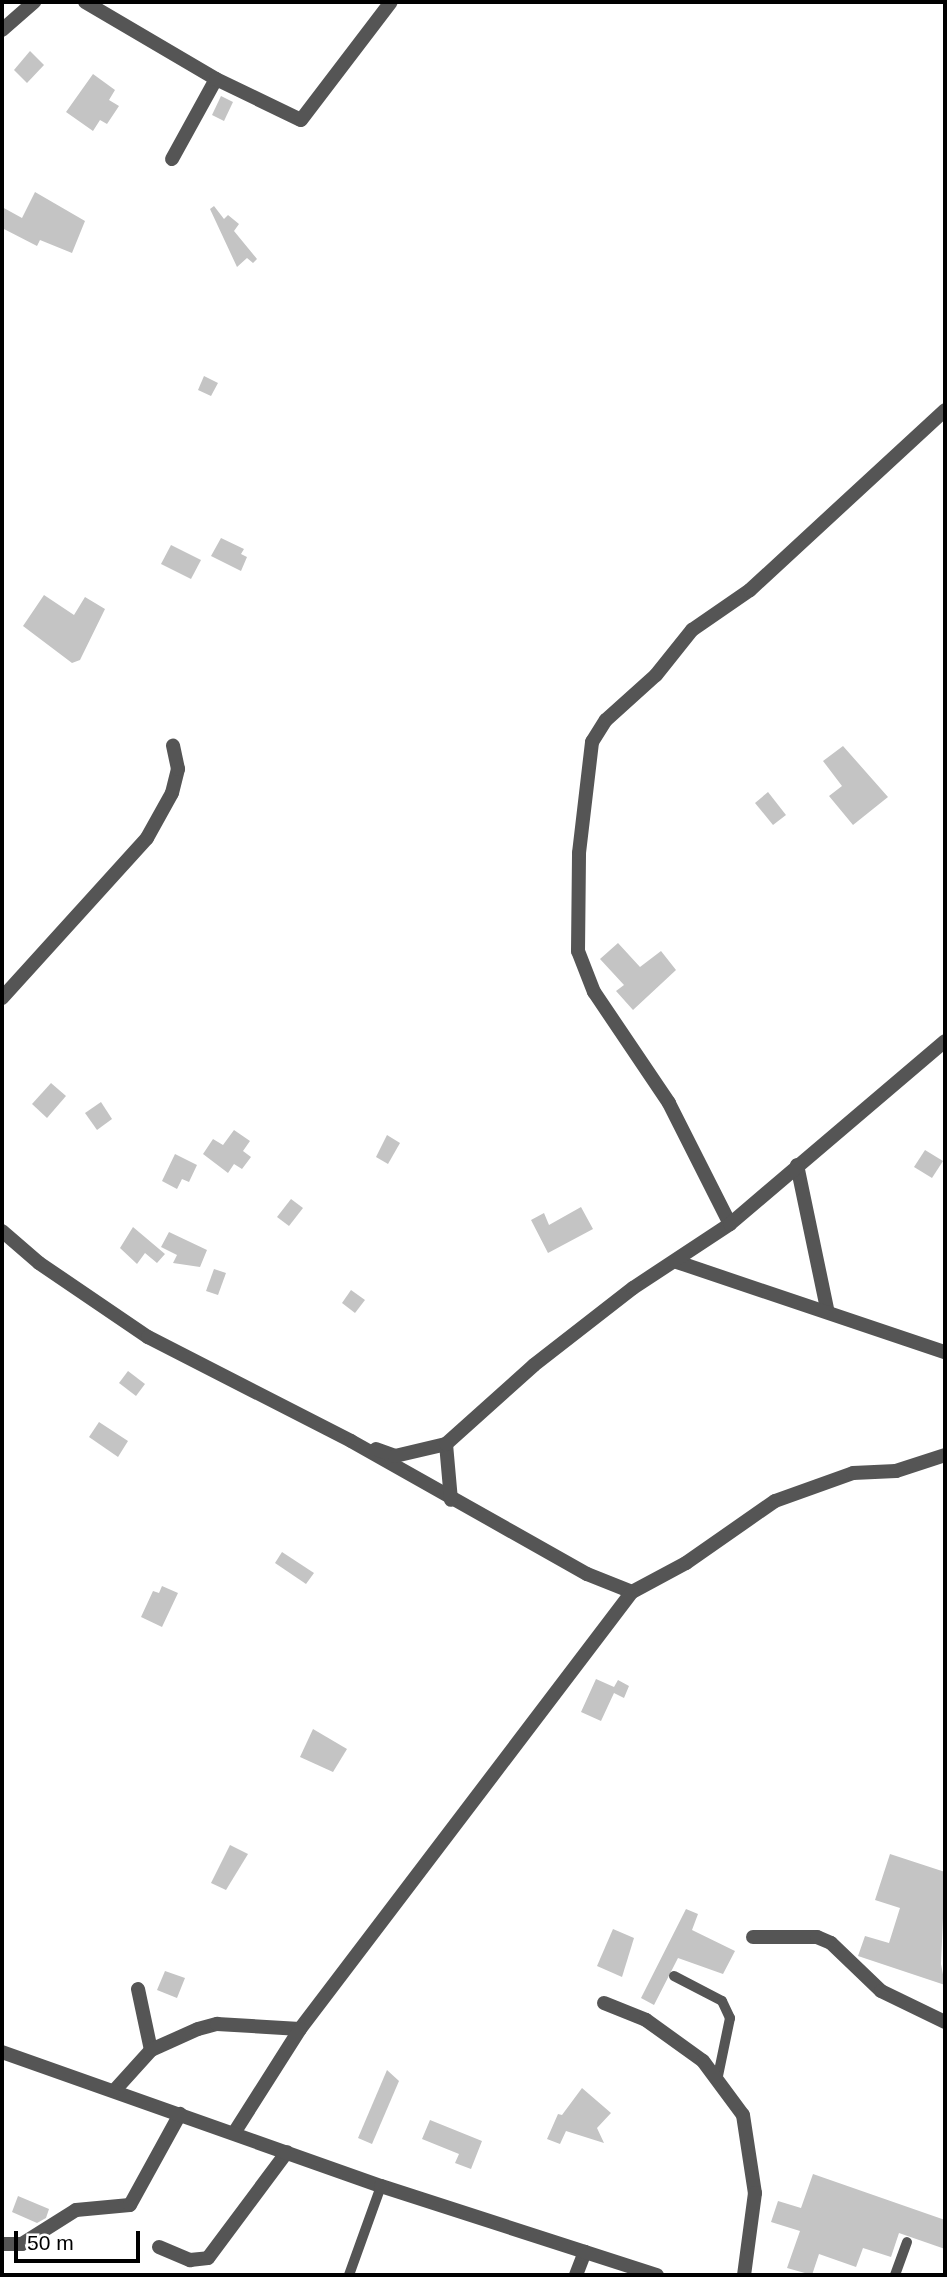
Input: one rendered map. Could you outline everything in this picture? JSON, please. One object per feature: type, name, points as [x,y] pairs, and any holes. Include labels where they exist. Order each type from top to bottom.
[{"type":"street","points":[[2,30],[34,2]]},
{"type":"street","points":[[85,2],[216,79],[301,120],[391,2]]},
{"type":"street","points":[[172,159],[216,79]]},
{"type":"street","points":[[730,1224],[669,1103],[593,992],[578,951],[579,853],[592,742],[606,719],[656,675],[692,630],[750,590],[945,410]]},
{"type":"street","points":[[2,998],[147,838],[172,793],[178,769],[173,746]]},
{"type":"street","points":[[351,1441],[395,1456],[446,1444],[534,1364],[633,1288],[677,1262],[730,1224],[945,1041]]},
{"type":"street","points":[[797,1166],[827,1309]]},
{"type":"street","points":[[2,1231],[39,1263],[148,1337],[351,1441],[451,1500],[587,1574],[632,1591]]},
{"type":"street","points":[[677,1262],[827,1309],[945,1352]]},
{"type":"street","points":[[446,1444],[451,1500]]},
{"type":"street","points":[[234,2133],[300,2029],[632,1591],[686,1563],[775,1502],[853,1473],[896,1471],[945,1455]]},
{"type":"street","points":[[753,1937],[817,1937],[831,1943],[881,1991],[945,2022]]},
{"type":"street","points":[[138,1989],[151,2050]]},
{"type":"street","points":[[604,2003],[646,2020],[718,2076],[743,2115],[753,2164],[754,2219],[744,2275]]},
{"type":"street","points":[[114,2091],[151,2050],[217,2024],[300,2029]]},
{"type":"street","points":[[2,2052],[381,2186],[657,2275]]},
{"type":"street","points":[[2,2244],[34,2239],[76,2210],[130,2205],[180,2114]]},
{"type":"street","points":[[159,2246],[190,2260],[208,2258],[287,2152]]},
{"type":"street","points":[[576,2275],[585,2252]]},
{"type":"lane","points":[[674,1976],[722,2001],[730,2018],[718,2076]]},
{"type":"lane","points":[[349,2275],[381,2186]]},
{"type":"lane","points":[[895,2275],[907,2242]]},
{"type":"building","points":[[30,51],[44,65],[27,83],[14,70]]},
{"type":"building","points":[[93,74],[115,90],[109,100],[119,106],[107,124],[100,120],[93,131],[66,112]]},
{"type":"building","points":[[221,96],[233,102],[224,121],[212,115]]},
{"type":"building","points":[[35,192],[85,221],[72,253],[40,240],[37,246],[2,228],[2,207],[22,218]]},
{"type":"building","points":[[214,206],[224,219],[228,215],[239,224],[234,231],[257,259],[253,263],[247,258],[237,267],[210,209]]},
{"type":"building","points":[[204,376],[218,383],[211,396],[198,390]]},
{"type":"building","points":[[221,538],[244,549],[241,554],[247,557],[241,571],[211,556]]},
{"type":"building","points":[[171,545],[201,560],[191,579],[161,564]]},
{"type":"building","points":[[44,595],[74,615],[85,597],[105,609],[80,660],[72,663],[23,626]]},
{"type":"building","points":[[843,746],[888,797],[853,825],[829,796],[842,786],[823,761]]},
{"type":"building","points":[[768,792],[786,815],[773,825],[755,803]]},
{"type":"building","points":[[618,943],[640,967],[661,951],[676,970],[633,1010],[616,991],[624,985],[600,959]]},
{"type":"building","points":[[51,1083],[66,1096],[47,1118],[32,1104]]},
{"type":"building","points":[[101,1102],[112,1119],[97,1130],[85,1113]]},
{"type":"building","points":[[234,1130],[250,1141],[243,1151],[251,1157],[242,1169],[234,1164],[228,1173],[203,1154],[213,1139],[223,1145]]},
{"type":"building","points":[[387,1135],[400,1143],[388,1164],[376,1157]]},
{"type":"building","points":[[925,1150],[943,1161],[932,1178],[914,1167]]},
{"type":"building","points":[[175,1154],[197,1165],[189,1182],[182,1179],[177,1189],[162,1181]]},
{"type":"building","points":[[291,1199],[303,1208],[289,1226],[277,1217]]},
{"type":"building","points":[[581,1207],[593,1229],[548,1253],[531,1220],[544,1213],[549,1225]]},
{"type":"building","points":[[133,1227],[165,1254],[157,1263],[145,1253],[137,1264],[120,1248]]},
{"type":"building","points":[[169,1232],[207,1250],[200,1267],[173,1263],[177,1255],[161,1247]]},
{"type":"building","points":[[214,1269],[226,1273],[218,1295],[206,1291]]},
{"type":"building","points":[[351,1290],[365,1300],[355,1313],[342,1303]]},
{"type":"building","points":[[128,1371],[145,1384],[136,1396],[119,1383]]},
{"type":"building","points":[[99,1422],[128,1441],[118,1457],[89,1437]]},
{"type":"building","points":[[282,1552],[314,1573],[306,1584],[275,1563]]},
{"type":"building","points":[[162,1586],[178,1593],[162,1627],[141,1617],[153,1591],[159,1593]]},
{"type":"building","points":[[596,1679],[614,1687],[618,1680],[629,1686],[624,1698],[614,1693],[601,1721],[581,1712]]},
{"type":"building","points":[[313,1729],[347,1749],[333,1772],[300,1757]]},
{"type":"building","points":[[230,1845],[248,1854],[226,1890],[211,1883]]},
{"type":"building","points":[[890,1854],[945,1872],[941,1964],[945,1985],[858,1956],[865,1936],[889,1943],[900,1908],[875,1900]]},
{"type":"building","points":[[686,1909],[698,1914],[692,1930],[735,1951],[723,1974],[678,1958],[654,2005],[641,1998]]},
{"type":"building","points":[[613,1929],[634,1938],[622,1977],[597,1966]]},
{"type":"building","points":[[165,1971],[185,1978],[177,1998],[157,1990]]},
{"type":"building","points":[[387,2070],[399,2081],[372,2144],[358,2138]]},
{"type":"building","points":[[582,2088],[611,2113],[597,2128],[604,2143],[566,2131],[560,2144],[547,2139],[558,2114],[562,2115]]},
{"type":"building","points":[[430,2120],[482,2141],[471,2169],[455,2163],[459,2154],[422,2139]]},
{"type":"building","points":[[813,2174],[945,2220],[945,2249],[899,2233],[891,2257],[863,2248],[856,2267],[819,2254],[812,2275],[787,2268],[800,2231],[771,2222],[778,2201],[801,2208]]},
{"type":"building","points":[[18,2196],[49,2209],[46,2218],[37,2223],[12,2212]]}]
